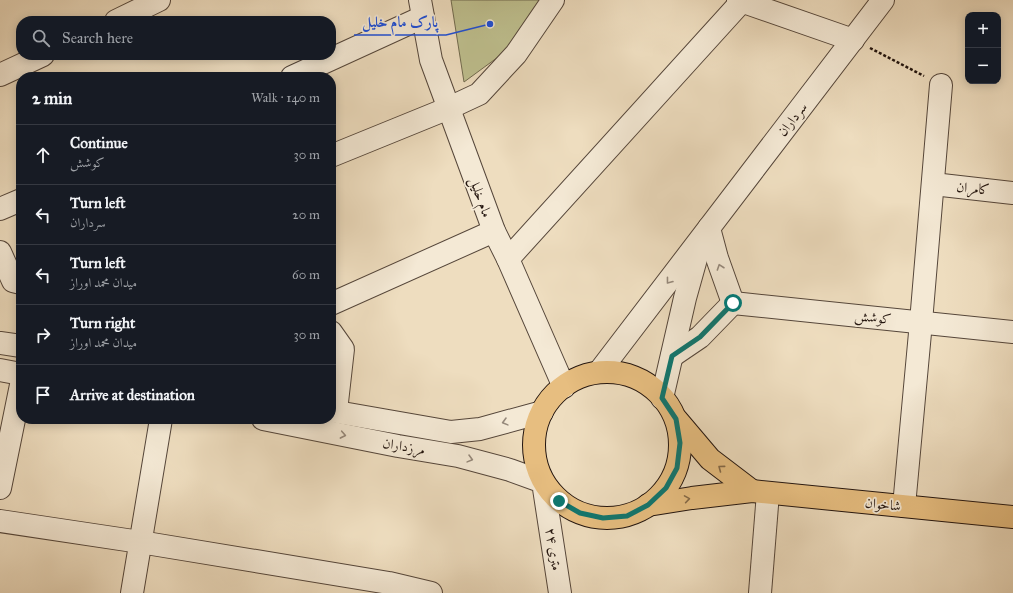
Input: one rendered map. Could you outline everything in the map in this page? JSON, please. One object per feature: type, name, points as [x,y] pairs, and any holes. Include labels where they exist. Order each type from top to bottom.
[{"type":"main road","points":[[676,419],[680,443],[677,468],[666,488],[648,505],[627,516],[603,518],[580,513],[559,501],[543,482],[535,458],[535,436],[542,412],[556,391],[577,379],[599,372],[623,373],[646,382],[662,398],[676,419],[710,459],[760,492]]},
{"type":"main road","name":"شاخوان","points":[[648,505],[692,498],[760,492],[1013,517]]},
{"type":"street","points":[[122,12],[159,0]]},
{"type":"street","points":[[336,154],[449,108],[479,94],[516,54],[553,0]]},
{"type":"street","name":"سرداران","points":[[599,372],[854,40],[883,0]]},
{"type":"street","points":[[508,258],[741,1],[854,40]]},
{"type":"street","points":[[336,54],[421,9]]},
{"type":"street","name":"مام خلیل","points":[[421,9],[431,60],[494,231],[508,258],[564,387]]},
{"type":"street","points":[[2,68],[27,60]]},
{"type":"street","points":[[301,72],[324,60]]},
{"type":"street","points":[[904,506],[941,84]]},
{"type":"street","name":"کامران","points":[[933,184],[1013,193]]},
{"type":"street","points":[[0,209],[16,202]]},
{"type":"street","points":[[336,302],[494,231]]},
{"type":"street","points":[[672,356],[700,337],[733,303],[717,258],[705,233]]},
{"type":"street","name":"سرداران","points":[[662,398],[686,298],[705,233]]},
{"type":"street","points":[[0,252],[13,281],[16,282]]},
{"type":"street","name":"کوشش","points":[[733,303],[1013,332]]},
{"type":"street","points":[[336,339],[343,349],[336,392]]},
{"type":"street","points":[[0,342],[16,345]]},
{"type":"street","points":[[0,370],[16,373]]},
{"type":"street","points":[[0,488],[16,410]]},
{"type":"street","name":"مرزداران","points":[[336,412],[451,432],[480,429],[542,412]]},
{"type":"street","points":[[132,593],[160,424]]},
{"type":"street","name":"مرزداران","points":[[288,424],[398,446],[458,456],[510,470],[543,482]]},
{"type":"street","name":"۲۴ متری","points":[[543,482],[560,593]]},
{"type":"street","points":[[760,492],[760,593]]},
{"type":"street","points":[[0,521],[140,542],[389,583],[431,593]]},
{"type":"path","points":[[854,40],[941,84]]},
{"type":"green space","points":[[451,0],[542,0],[509,49],[464,82]]},
{"type":"place","name":"پارک مام خلیل","points":[[490,24]]},
{"type":"route","points":[[559,501],[580,513],[603,518],[627,516],[648,505],[666,488],[677,468],[680,443],[676,419],[662,398],[672,356],[700,337],[733,303]]}]
